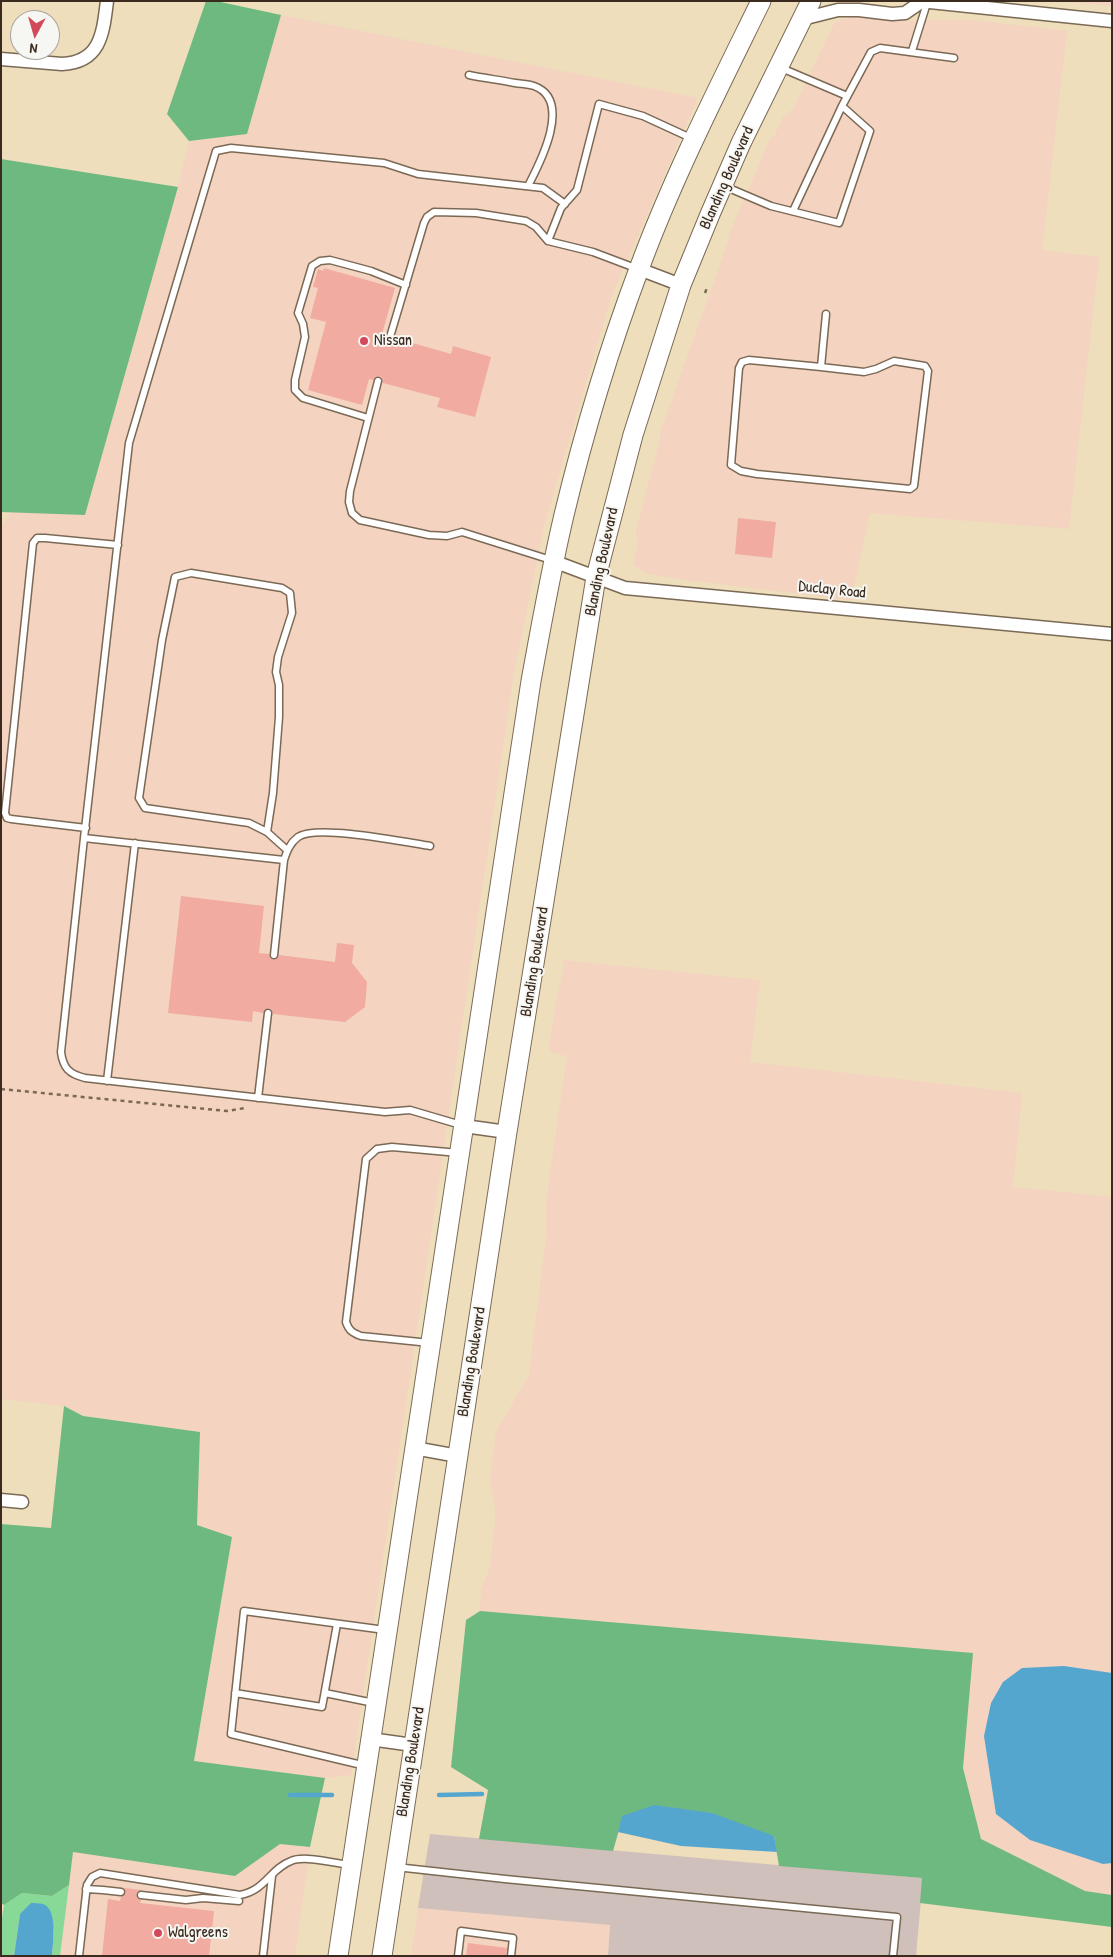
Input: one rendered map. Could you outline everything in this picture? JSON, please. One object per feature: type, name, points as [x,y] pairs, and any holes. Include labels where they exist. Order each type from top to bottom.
[{"type":"main road","points":[[338,1956],[350,1865],[530,691],[553,561],[581,451],[639,269],[694,139],[761,1]]},
{"type":"main road","name":"Blanding Boulevard","points":[[382,1956],[507,1132],[596,577],[633,435],[682,285],[722,185],[811,1]]},
{"type":"street","points":[[1,59],[72,64],[84,59],[99,44],[107,1]]},
{"type":"street","points":[[802,19],[838,10],[859,10],[892,14],[905,13],[922,2],[994,6],[1112,21]]},
{"type":"street","points":[[639,269],[682,285]]},
{"type":"street","name":"Duclay Road","points":[[553,561],[625,588],[1112,634]]},
{"type":"street","points":[[464,1126],[507,1132]]},
{"type":"street","points":[[414,1448],[458,1456]]},
{"type":"street","points":[[1,1500],[22,1502]]},
{"type":"street","points":[[370,1739],[414,1745]]},
{"type":"lane","points":[[912,51],[922,2]]},
{"type":"lane","points":[[793,212],[842,106],[871,52],[880,48],[954,58]]},
{"type":"lane","points":[[778,67],[848,96]]},
{"type":"lane","points":[[469,76],[535,86],[546,95],[552,107],[552,126],[547,149],[528,186]]},
{"type":"lane","points":[[548,240],[561,208],[577,190],[599,104],[643,116],[694,139]]},
{"type":"lane","points":[[722,185],[771,206],[840,223],[870,131],[842,106]]},
{"type":"lane","points":[[464,1126],[410,1110],[385,1112],[107,1081],[85,1078],[70,1073],[62,1061],[61,1052],[84,838],[129,443],[216,151],[231,148],[384,163],[418,174],[543,188],[565,204]]},
{"type":"lane","points":[[390,337],[424,223],[427,217],[434,212],[476,213],[526,221],[548,240],[593,252],[639,269]]},
{"type":"lane","points":[[368,418],[303,398],[295,390],[295,380],[305,337],[303,324],[298,313],[307,280],[312,266],[320,261],[330,260],[371,271],[406,284]]},
{"type":"lane","points":[[821,366],[826,314]]},
{"type":"lane","points":[[749,360],[821,366],[864,372],[894,361],[925,366],[928,371],[914,486],[910,489],[757,474],[732,467],[739,368],[742,362],[749,360]]},
{"type":"lane","points":[[378,382],[350,491],[349,502],[352,513],[360,520],[429,534],[447,536],[462,532],[553,561]]},
{"type":"lane","points":[[86,828],[11,819],[7,818],[5,813],[33,543],[37,538],[45,538],[118,545]]},
{"type":"lane","points":[[267,832],[273,793],[279,717],[279,686],[276,672],[278,658],[292,613],[290,594],[282,588],[191,573],[175,577],[162,640],[139,798],[145,808],[249,824],[267,832],[287,850]]},
{"type":"lane","points":[[274,955],[284,860],[287,850],[299,836],[319,832],[430,846]]},
{"type":"lane","points":[[84,838],[284,860]]},
{"type":"lane","points":[[107,1081],[135,843]]},
{"type":"lane","points":[[258,1098],[268,1013]]},
{"type":"lane","points":[[431,1343],[361,1336],[353,1334],[346,1322],[366,1159],[377,1149],[392,1146],[460,1153]]},
{"type":"lane","points":[[366,1766],[231,1734],[244,1610],[386,1630]]},
{"type":"lane","points":[[236,1693],[322,1707],[340,1624]]},
{"type":"lane","points":[[325,1693],[376,1703]]},
{"type":"lane","points":[[79,1956],[86,1890],[92,1877],[104,1873],[240,1895],[251,1892],[286,1864],[298,1859],[350,1865]]},
{"type":"lane","points":[[395,1866],[505,1880],[897,1917],[893,1956]]},
{"type":"lane","points":[[263,1956],[272,1876]]},
{"type":"lane","points":[[86,1890],[121,1892]]},
{"type":"lane","points":[[141,1895],[186,1900],[203,1898],[239,1901]]},
{"type":"lane","points":[[458,1956],[461,1931],[513,1938],[511,1956]]},
{"type":"path","points":[[705,293],[707,288]]},
{"type":"path","points":[[1,1089],[227,1111],[244,1108],[258,1098]]},
{"type":"shaded area","points":[[1062,1],[1112,1],[1112,6]]},
{"type":"shaded area","points":[[281,15],[698,98],[612,295],[544,526],[514,673],[351,1775],[325,1778],[194,1761],[232,1537],[197,1525],[200,1432],[83,1416],[64,1406],[1,1399],[1,527],[12,512],[85,515],[178,187],[189,141],[247,134]]},
{"type":"shaded area","points":[[853,16],[896,21],[974,20],[1067,31],[1042,250],[1099,257],[1069,529],[870,513],[851,600],[684,580],[645,573],[633,564],[638,543],[636,532],[660,433],[728,242],[729,234],[770,139],[775,135],[783,117],[793,109],[835,22]]},
{"type":"shaded area","points":[[562,960],[760,980],[750,1062],[1022,1093],[1013,1187],[1112,1197],[1112,1895],[1085,1891],[981,1839],[963,1768],[972,1653],[480,1611],[481,1589],[489,1571],[495,1523],[495,1505],[490,1479],[496,1432],[529,1375],[546,1237],[546,1201],[567,1056],[551,1052],[549,1048],[556,1001],[564,966]]},
{"type":"shaded area","points":[[430,1834],[923,1878],[916,1956],[608,1956],[610,1925],[418,1908]]},
{"type":"shaded area","points":[[280,1844],[310,1847],[295,1956],[60,1956],[73,1852],[235,1876]]},
{"type":"shaded area","points":[[418,1908],[610,1925],[608,1956],[411,1956]]},
{"type":"green space","points":[[206,1],[216,1],[281,15],[247,134],[189,141],[167,114]]},
{"type":"green space","points":[[1,159],[178,187],[85,515],[1,512]]},
{"type":"green space","points":[[64,1406],[83,1416],[200,1432],[197,1525],[232,1537],[194,1761],[325,1778],[310,1847],[280,1844],[235,1876],[73,1852],[69,1885],[52,1896],[22,1893],[4,1905],[1,1903],[1,1524],[51,1528]]},
{"type":"green space","points":[[480,1611],[973,1653],[963,1768],[981,1839],[1085,1891],[1112,1895],[1112,1927],[920,1903],[922,1878],[779,1866],[774,1836],[623,1816],[613,1851],[479,1839],[488,1790],[451,1767],[466,1620]]},
{"type":"green space","points":[[69,1885],[60,1956],[52,1956],[54,1930],[20,1914],[14,1956],[1,1956],[1,1924],[4,1905],[22,1893],[52,1896]]},
{"type":"water","points":[[1064,1666],[1112,1673],[1112,1863],[1103,1864],[1030,1840],[996,1814],[984,1736],[991,1703],[1003,1682],[1022,1668]]},
{"type":"water","points":[[654,1805],[712,1813],[774,1836],[777,1852],[681,1846],[618,1832],[622,1816]]},
{"type":"water","points":[[31,1903],[43,1904],[51,1912],[54,1927],[52,1956],[14,1956],[20,1914]]},
{"type":"building","name":"Nissan","points":[[324,268],[395,288],[382,334],[385,335],[388,342],[392,342],[395,338],[451,354],[453,346],[491,357],[475,417],[437,407],[440,398],[383,383],[382,378],[379,376],[373,380],[369,379],[362,405],[308,390],[326,322],[310,318],[318,288],[313,287],[318,269],[323,271]]},
{"type":"building","points":[[738,518],[776,522],[772,558],[735,554]]},
{"type":"building","points":[[181,896],[264,906],[259,953],[269,954],[273,960],[279,955],[335,962],[337,943],[354,945],[352,963],[367,982],[365,1007],[345,1022],[273,1014],[271,1009],[268,1008],[263,1013],[253,1011],[252,1022],[168,1013]]},
{"type":"building","name":"Walgreens","points":[[124,1888],[142,1890],[137,1892],[136,1895],[141,1900],[140,1903],[214,1911],[209,1956],[102,1956],[108,1899],[120,1901],[121,1897],[126,1893]]},
{"type":"building","points":[[468,1943],[507,1948],[506,1956],[466,1956]]},
{"type":"waterway","points":[[439,1795],[482,1794]]},
{"type":"waterway","points":[[290,1795],[332,1795]]},
{"type":"place","name":"Nissan","points":[[364,341]]},
{"type":"place","name":"Walgreens","points":[[158,1933]]}]
